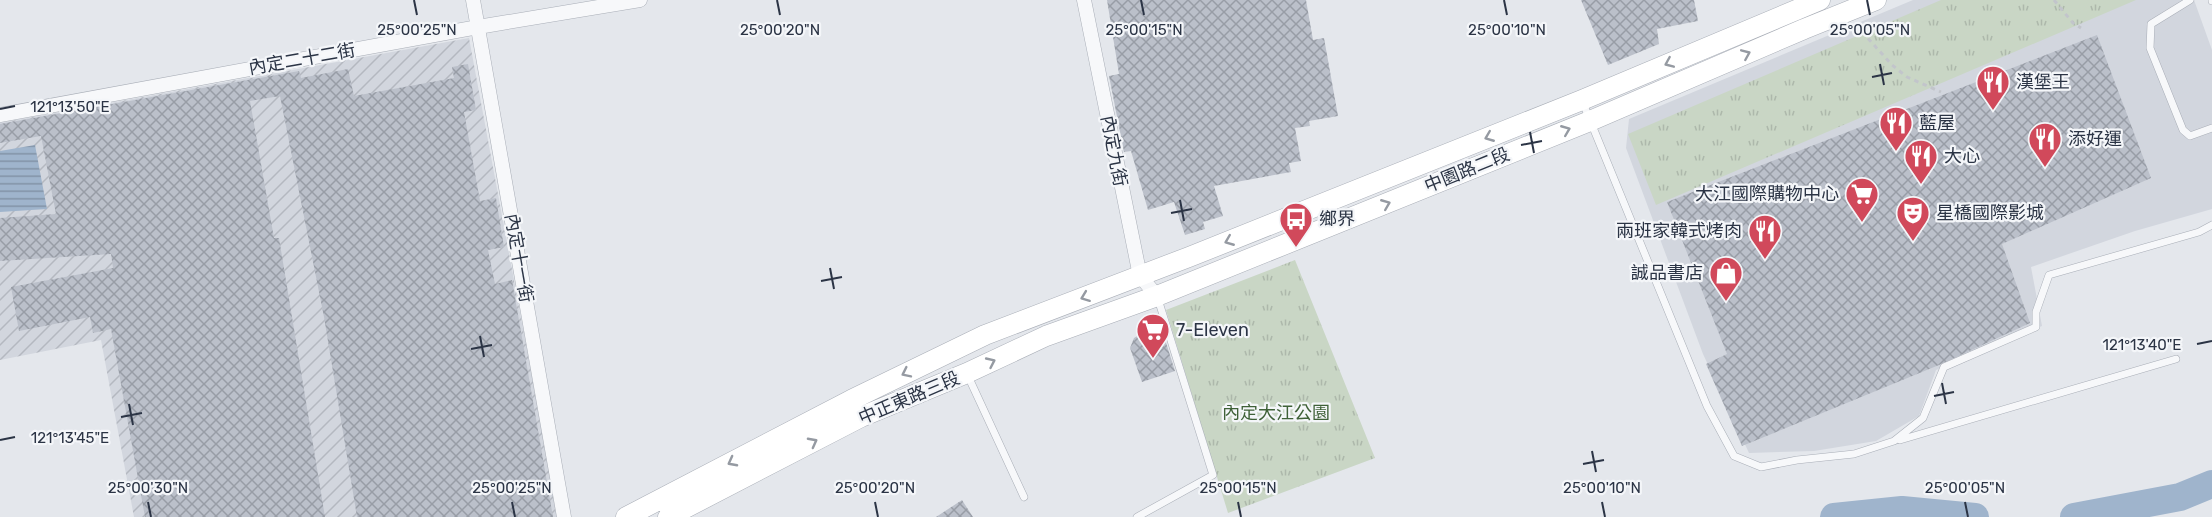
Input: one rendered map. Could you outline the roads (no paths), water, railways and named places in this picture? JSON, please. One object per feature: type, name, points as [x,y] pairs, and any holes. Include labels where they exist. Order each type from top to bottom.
[{"type":"main road","name":"中園路二段","points":[[626,517],[851,400],[985,335],[1140,276],[1582,100],[1820,0]]},
{"type":"main road","name":"中園路二段","points":[[1157,296],[1590,121],[1875,0]]},
{"type":"main road","name":"中正東路三段","points":[[668,517],[861,417],[967,374],[1046,336],[1157,296]]},
{"type":"street","name":"內定十一街","points":[[473,0],[564,517]]},
{"type":"street","name":"內定二十二街","points":[[0,115],[478,27],[640,0]]},
{"type":"street","name":"內定九街","points":[[1084,0],[1140,276],[1157,296]]},
{"type":"lane","points":[[2190,0],[2151,24],[2150,48],[2183,130],[2190,136],[2212,128]]},
{"type":"lane","points":[[1582,100],[1707,406],[1734,456],[1761,467],[1797,460],[1854,454],[2176,359]]},
{"type":"lane","points":[[1894,441],[1923,418],[1944,367],[2036,327],[2036,312],[2049,275],[2199,232],[2212,225]]},
{"type":"lane","points":[[1137,517],[1213,475],[1157,296]]},
{"type":"lane","points":[[967,374],[1024,497]]},
{"type":"water","points":[[35,145],[47,209],[0,212],[0,151]]},
{"type":"waterway","points":[[2074,517],[2180,497],[2212,484]]},
{"type":"waterway","points":[[1834,517],[1902,510],[1975,517]]},
{"type":"place","name":"漢堡王","points":[[1993,111]]},
{"type":"place","name":"藍屋","points":[[1896,152]]},
{"type":"place","name":"添好運","points":[[2045,168]]},
{"type":"place","name":"大心","points":[[1921,185]]},
{"type":"place","name":"大江國際購物中心","points":[[1862,223]]},
{"type":"place","name":"星橋國際影城","points":[[1913,242]]},
{"type":"place","name":"鄉界","points":[[1296,248]]},
{"type":"place","name":"兩班家韓式烤肉","points":[[1765,260]]},
{"type":"place","name":"誠品書店","points":[[1726,302]]},
{"type":"place","name":"7-Eleven","points":[[1153,359]]},
{"type":"park label","name":"內定大江公園","points":[[1276,413]]}]
